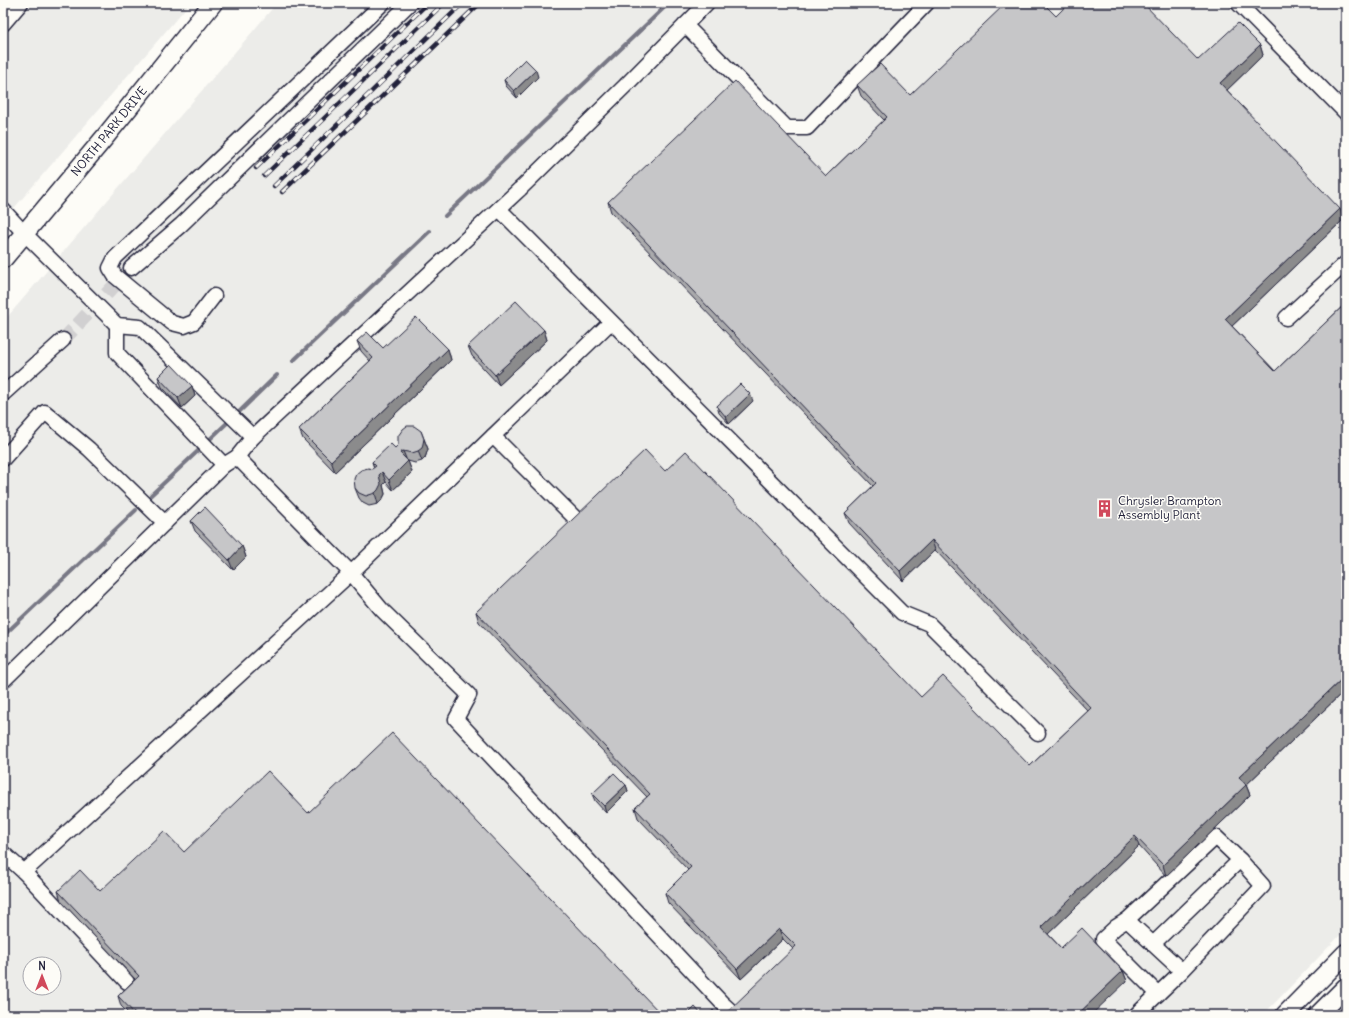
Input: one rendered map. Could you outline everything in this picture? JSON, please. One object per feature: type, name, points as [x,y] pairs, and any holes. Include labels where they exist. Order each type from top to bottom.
[{"type":"main road","name":"NORTH PARK DRIVE","points":[[3,259],[213,3]]},
{"type":"main road","points":[[1285,1015],[1346,954]]},
{"type":"main road","points":[[1318,1015],[1346,987]]},
{"type":"street","points":[[3,24],[21,3]]},
{"type":"street","points":[[214,296],[194,322],[184,326],[172,323],[115,276],[110,268],[115,258],[383,3]]},
{"type":"street","points":[[131,268],[181,225],[410,3]]},
{"type":"street","points":[[3,682],[224,465],[237,457],[253,437],[520,189],[707,3]]},
{"type":"street","points":[[685,25],[787,128],[807,128],[927,3]]},
{"type":"street","points":[[1238,3],[1346,113]]},
{"type":"street","points":[[499,209],[902,613],[929,624],[1038,732]]},
{"type":"street","points":[[3,210],[24,233],[117,325],[140,327],[253,437]]},
{"type":"street","points":[[1286,318],[1346,263]]},
{"type":"street","points":[[24,872],[351,573],[612,322]]},
{"type":"street","points":[[117,325],[117,353],[224,465]]},
{"type":"street","points":[[3,394],[63,340]]},
{"type":"street","points":[[3,460],[45,412],[89,449],[165,523]]},
{"type":"street","points":[[493,436],[575,518]]},
{"type":"street","points":[[237,457],[351,573],[382,610],[469,695],[456,719],[733,1013]]},
{"type":"street","points":[[1136,1015],[1158,994],[1182,971],[1263,886],[1240,860],[1216,837],[1127,920],[1116,927],[1103,940],[1158,994]]},
{"type":"street","points":[[3,853],[24,872],[127,982]]},
{"type":"street","points":[[1153,944],[1240,860]]},
{"type":"street","points":[[1127,920],[1182,971]]},
{"type":"shaded area","points":[[3,3],[190,3],[3,221]]},
{"type":"shaded area","name":"Chrysler Brampton Assembly Plant","points":[[277,3],[1346,3],[1346,929],[1263,1015],[3,1015],[3,322]]},
{"type":"building","name":"Chrysler Brampton Assembly Plant","points":[[1006,3],[1043,3],[1056,16],[1069,3],[1143,3],[1198,60],[1238,23],[1260,45],[1220,83],[1340,209],[1225,319],[1275,371],[1346,303],[1346,675],[1239,777],[1246,785],[1163,865],[1135,836],[1041,927],[1061,948],[1082,928],[1123,971],[1077,1015],[724,1015],[796,946],[779,929],[737,969],[665,893],[691,867],[635,808],[650,794],[476,612],[645,450],[665,471],[686,451],[921,697],[943,676],[1030,766],[1091,708],[932,540],[900,571],[845,513],[876,483],[608,202],[735,81],[826,176],[887,117],[857,85],[880,64],[910,95]]},
{"type":"building","points":[[525,59],[536,70],[514,91],[504,80]]},
{"type":"building","points":[[516,301],[544,330],[495,375],[468,346]]},
{"type":"building","points":[[416,317],[448,349],[331,461],[299,429],[373,358],[357,341],[367,332],[383,348]]},
{"type":"building","points":[[171,364],[192,386],[178,398],[158,377]]},
{"type":"building","points":[[740,384],[750,394],[726,417],[717,406]]},
{"type":"building","points":[[407,426],[414,426],[421,431],[424,439],[422,448],[412,453],[403,451],[400,453],[408,461],[389,480],[382,472],[379,475],[381,484],[375,493],[366,496],[359,493],[355,488],[354,479],[356,474],[361,470],[368,468],[372,469],[376,466],[372,462],[391,444],[395,448],[398,445],[398,436]]},
{"type":"building","points":[[205,507],[242,546],[229,560],[191,521]]},
{"type":"building","points":[[392,733],[662,1015],[136,1015],[118,996],[139,976],[58,891],[80,870],[100,891],[164,831],[184,852],[268,771],[308,813]]},
{"type":"building","points":[[614,773],[626,785],[604,806],[592,794]]},
{"type":"building","points":[[695,1007],[702,1015],[687,1015]]},
{"type":"building","points":[[713,1010],[718,1015],[708,1015]]},
{"type":"waterway","points":[[445,216],[669,3]]},
{"type":"waterway","points":[[293,361],[430,231]]},
{"type":"waterway","points":[[238,413],[277,375]]},
{"type":"waterway","points":[[209,440],[228,422]]},
{"type":"waterway","points":[[151,495],[199,450]]},
{"type":"waterway","points":[[3,636],[136,510]]},
{"type":"tunnel","points":[[63,340],[131,268]]},
{"type":"railway","points":[[256,168],[428,3]]},
{"type":"railway","points":[[264,176],[444,3]]},
{"type":"railway","points":[[274,186],[463,3]]},
{"type":"railway","points":[[282,192],[480,3]]},
{"type":"place","name":"Chrysler Brampton Assembly Plant","points":[[1105,508]]}]
